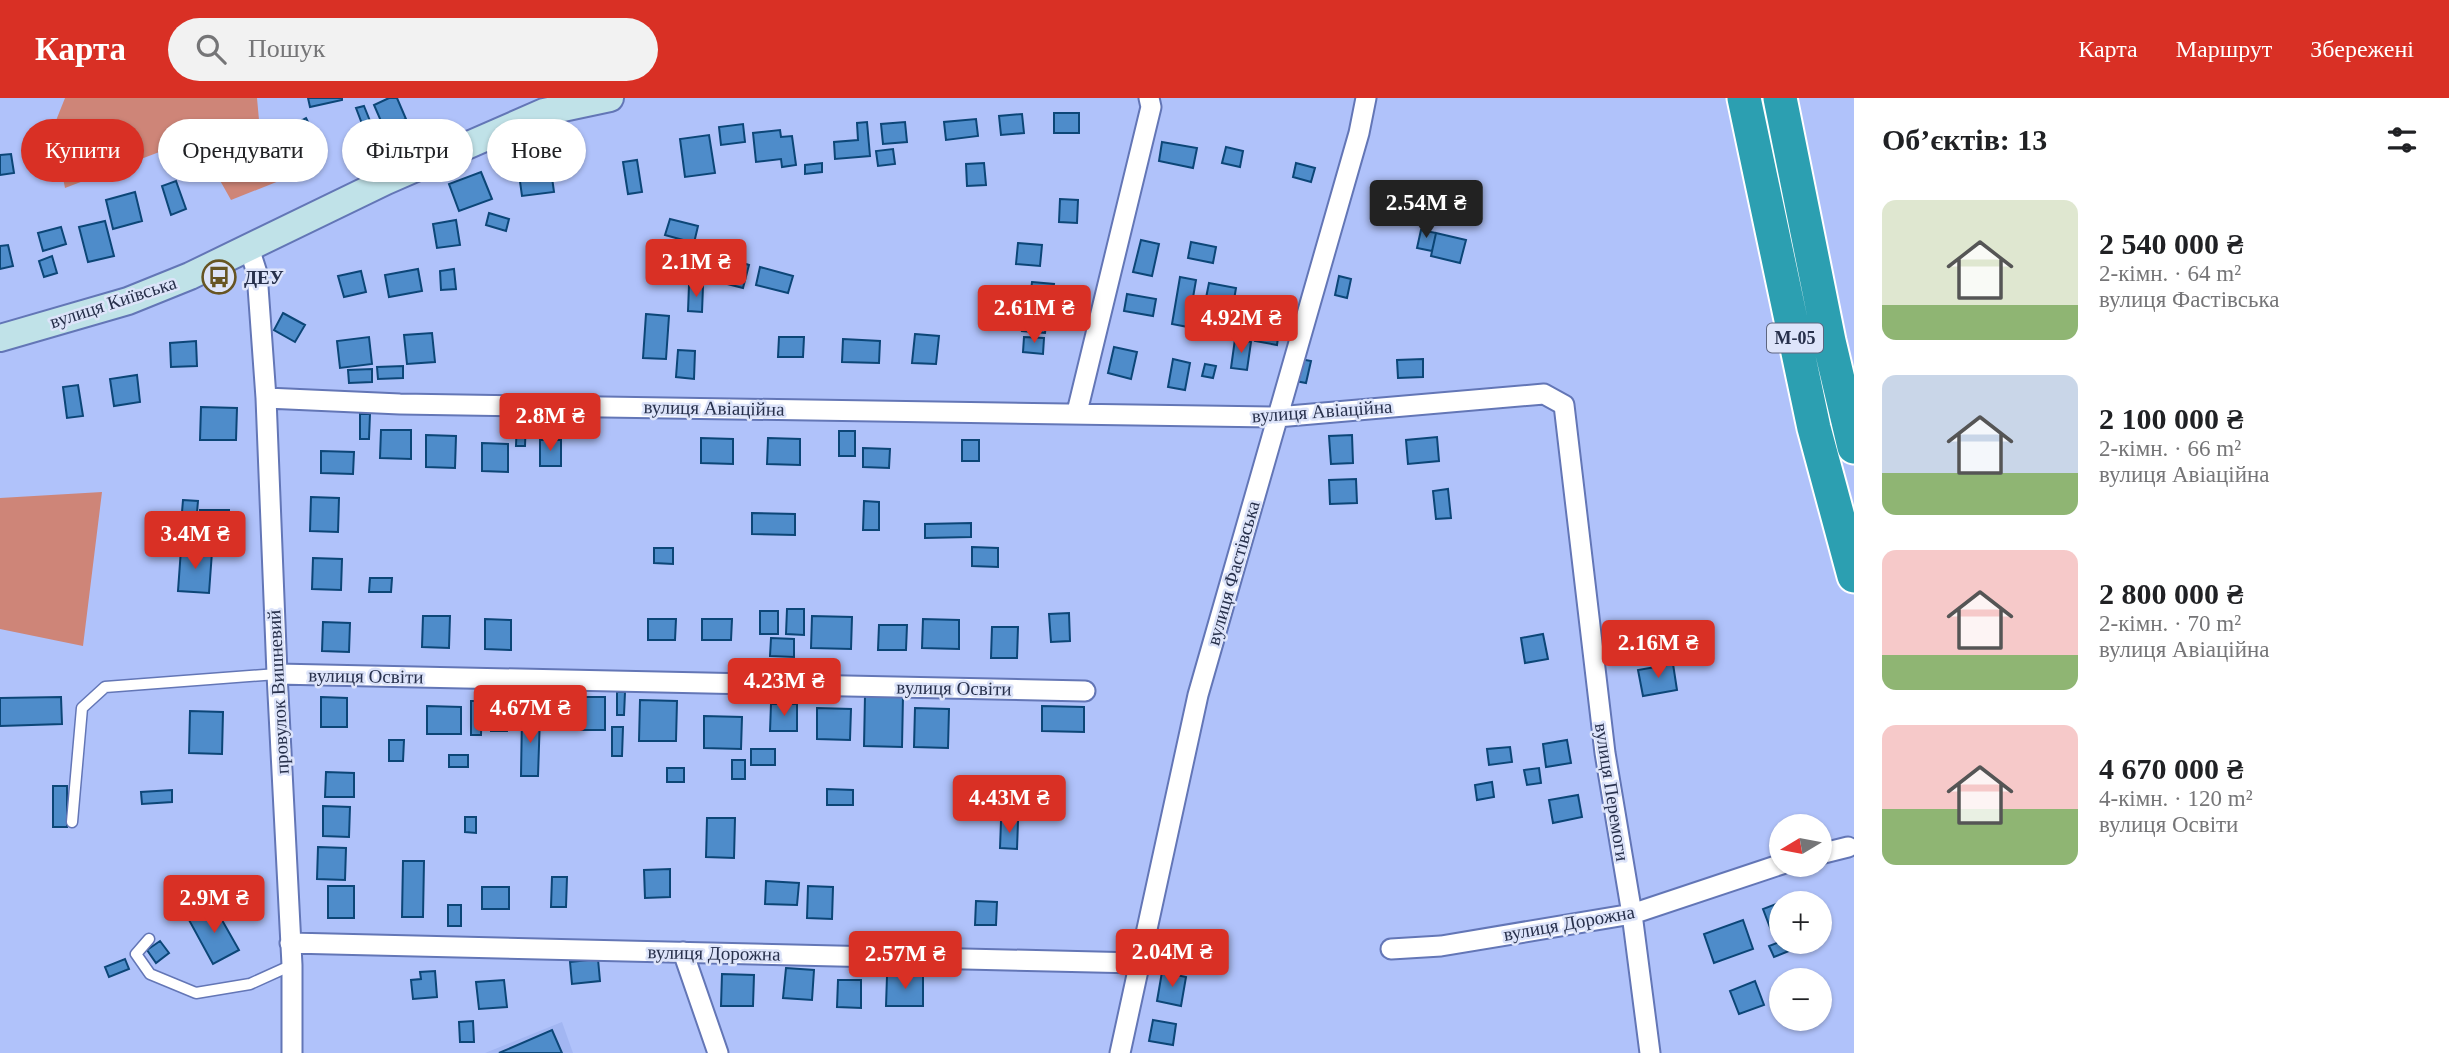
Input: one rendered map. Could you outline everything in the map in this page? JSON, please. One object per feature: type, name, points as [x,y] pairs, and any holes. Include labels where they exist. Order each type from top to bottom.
[{"type":"highway","name":"М-05","points":[[1744,98],[1814,428],[1854,576]]},
{"type":"highway","name":"М-05","points":[[1780,98],[1829,341],[1854,447]]},
{"type":"street","name":"вулиця Київська","points":[[0,338],[128,301],[190,276],[386,181],[544,112],[610,98]]},
{"type":"street","points":[[1077,412],[1151,107],[1149,98]]},
{"type":"street","name":"вулиця Фастівська","points":[[1120,1053],[1198,695],[1359,133],[1366,98]]},
{"type":"street","name":"провулок Вишневий","points":[[249,248],[257,273],[267,398],[277,674],[292,965],[292,1053]]},
{"type":"street","name":"вулиця Авіаційна","points":[[267,398],[400,404],[1277,417],[1544,394],[1564,405]]},
{"type":"street","name":"вулиця Перемоги","points":[[1564,405],[1605,753],[1632,914],[1650,1053]]},
{"type":"street","name":"вулиця Освіти","points":[[277,674],[1085,691]]},
{"type":"street","points":[[1832,851],[1849,847]]},
{"type":"street","name":"вулиця Дорожна","points":[[1391,949],[1441,946],[1632,914],[1769,868]]},
{"type":"street","name":"вулиця Дорожна","points":[[290,943],[1138,963]]},
{"type":"street","points":[[683,952],[718,1053]]},
{"type":"lane","points":[[72,822],[82,708],[105,687],[277,674]]},
{"type":"lane","points":[[149,940],[136,954],[150,974],[196,993],[250,984],[292,965]]},
{"type":"shaded area","points":[[65,98],[257,98],[259,119],[158,119],[158,153],[144,158],[144,119],[57,119]]},
{"type":"shaded area","points":[[64,182],[81,182],[65,188]]},
{"type":"shaded area","points":[[221,182],[276,182],[231,200]]},
{"type":"shaded area","points":[[102,492],[83,646],[0,629],[0,498]]},
{"type":"shaded area","points":[[562,1022],[573,1053],[485,1053]]},
{"type":"building","points":[[308,98],[342,98],[342,100],[310,107]]},
{"type":"building","points":[[389,98],[397,98],[406,119],[380,119],[374,105]]},
{"type":"building","points":[[364,106],[369,119],[360,119],[356,108]]},
{"type":"building","points":[[1054,113],[1079,113],[1079,133],[1054,133]]},
{"type":"building","points":[[1022,114],[1024,133],[1001,135],[999,116]]},
{"type":"building","points":[[976,119],[978,136],[946,140],[944,122]]},
{"type":"building","points":[[867,122],[870,156],[835,159],[834,142],[858,140],[857,123]]},
{"type":"building","points":[[905,122],[907,142],[883,144],[881,124]]},
{"type":"building","points":[[743,124],[745,142],[721,145],[719,127]]},
{"type":"building","points":[[780,130],[781,137],[792,136],[796,165],[782,167],[781,159],[756,162],[753,133]]},
{"type":"building","points":[[709,135],[715,173],[685,177],[680,139]]},
{"type":"building","points":[[1162,142],[1197,148],[1193,168],[1159,161]]},
{"type":"building","points":[[1226,147],[1243,151],[1240,167],[1222,163]]},
{"type":"building","points":[[893,149],[895,164],[878,166],[876,151]]},
{"type":"building","points":[[11,154],[14,173],[0,175],[0,155]]},
{"type":"building","points":[[637,160],[642,192],[628,194],[623,162]]},
{"type":"building","points":[[822,163],[822,172],[805,174],[805,165]]},
{"type":"building","points":[[984,163],[986,185],[967,186],[966,164]]},
{"type":"building","points":[[1296,163],[1315,168],[1311,182],[1293,177]]},
{"type":"building","points":[[481,172],[492,199],[459,211],[449,184],[473,182],[473,175]]},
{"type":"building","points":[[176,182],[186,209],[171,215],[162,186]]},
{"type":"building","points":[[520,182],[553,182],[554,192],[522,196]]},
{"type":"building","points":[[135,192],[142,221],[113,229],[106,200]]},
{"type":"building","points":[[1060,199],[1078,200],[1077,223],[1059,222]]},
{"type":"building","points":[[489,213],[509,219],[506,231],[486,225]]},
{"type":"building","points":[[670,219],[698,226],[694,243],[665,235]]},
{"type":"building","points":[[456,220],[460,245],[437,248],[433,224]]},
{"type":"building","points":[[105,221],[114,256],[88,262],[79,227]]},
{"type":"building","points":[[61,227],[66,244],[43,251],[38,233]]},
{"type":"building","points":[[1421,230],[1436,233],[1432,251],[1417,248]]},
{"type":"building","points":[[1436,233],[1466,240],[1460,263],[1431,256]]},
{"type":"building","points":[[1141,240],[1159,244],[1152,276],[1133,272]]},
{"type":"building","points":[[1191,242],[1216,247],[1213,263],[1188,258]]},
{"type":"building","points":[[1018,243],[1042,245],[1040,266],[1016,264]]},
{"type":"building","points":[[8,245],[13,266],[0,269],[0,246]]},
{"type":"building","points":[[712,245],[743,253],[740,262],[749,265],[743,288],[696,276],[703,252],[710,254]]},
{"type":"building","points":[[663,253],[691,260],[686,279],[658,272]]},
{"type":"building","points":[[52,256],[57,273],[44,277],[39,261]]},
{"type":"building","points":[[760,267],[793,276],[788,293],[756,285]]},
{"type":"building","points":[[418,269],[422,291],[389,297],[385,275]]},
{"type":"building","points":[[454,269],[456,289],[441,290],[440,271]]},
{"type":"building","points":[[361,271],[366,292],[344,297],[338,276]]},
{"type":"building","points":[[1339,276],[1351,279],[1347,298],[1335,295]]},
{"type":"building","points":[[1180,277],[1196,280],[1188,327],[1172,324]]},
{"type":"building","points":[[1032,282],[1054,284],[1051,310],[1029,308]]},
{"type":"building","points":[[1209,283],[1236,288],[1231,318],[1203,313]]},
{"type":"building","points":[[689,285],[703,286],[702,312],[688,311]]},
{"type":"building","points":[[1127,294],[1156,299],[1153,316],[1124,311]]},
{"type":"building","points":[[283,313],[305,325],[295,342],[274,330]]},
{"type":"building","points":[[1025,313],[1047,315],[1045,333],[1022,331]]},
{"type":"building","points":[[646,314],[669,316],[666,359],[643,358]]},
{"type":"building","points":[[1258,327],[1279,331],[1277,345],[1255,341]]},
{"type":"building","points":[[432,333],[435,362],[407,364],[404,335]]},
{"type":"building","points":[[915,334],[939,336],[936,364],[912,363]]},
{"type":"building","points":[[369,337],[372,364],[340,368],[337,341]]},
{"type":"building","points":[[779,337],[804,337],[803,357],[778,357]]},
{"type":"building","points":[[1024,337],[1044,338],[1043,354],[1023,352]]},
{"type":"building","points":[[843,339],[880,341],[879,363],[842,362]]},
{"type":"building","points":[[1235,339],[1251,342],[1247,370],[1231,368]]},
{"type":"building","points":[[196,341],[197,366],[171,367],[170,343]]},
{"type":"building","points":[[1114,347],[1137,352],[1131,379],[1108,373]]},
{"type":"building","points":[[678,350],[695,351],[694,379],[676,377]]},
{"type":"building","points":[[1295,358],[1311,361],[1306,383],[1290,380]]},
{"type":"building","points":[[1173,359],[1190,363],[1185,390],[1168,387]]},
{"type":"building","points":[[1423,359],[1423,377],[1398,378],[1397,360]]},
{"type":"building","points":[[1205,364],[1216,366],[1213,378],[1202,376]]},
{"type":"building","points":[[403,366],[403,378],[378,379],[377,367]]},
{"type":"building","points":[[372,369],[372,382],[349,383],[348,370]]},
{"type":"building","points":[[137,375],[140,402],[114,406],[110,379]]},
{"type":"building","points":[[78,385],[83,416],[67,418],[63,387]]},
{"type":"building","points":[[201,407],[237,408],[236,440],[200,440]]},
{"type":"building","points":[[360,414],[370,414],[369,439],[360,439]]},
{"type":"building","points":[[517,419],[526,419],[525,446],[516,446]]},
{"type":"building","points":[[381,430],[411,430],[411,459],[380,458]]},
{"type":"building","points":[[839,431],[855,431],[855,456],[839,456]]},
{"type":"building","points":[[426,435],[456,436],[455,468],[426,467]]},
{"type":"building","points":[[1352,435],[1353,463],[1331,464],[1329,436]]},
{"type":"building","points":[[1437,437],[1439,461],[1408,464],[1406,440]]},
{"type":"building","points":[[701,438],[733,439],[733,464],[701,463]]},
{"type":"building","points":[[768,438],[800,439],[800,465],[767,464]]},
{"type":"building","points":[[540,440],[561,440],[561,466],[540,466]]},
{"type":"building","points":[[962,440],[979,440],[979,461],[962,461]]},
{"type":"building","points":[[482,443],[508,444],[508,472],[482,471]]},
{"type":"building","points":[[863,448],[890,449],[889,468],[863,467]]},
{"type":"building","points":[[321,451],[354,452],[353,474],[321,473]]},
{"type":"building","points":[[1356,479],[1357,503],[1330,504],[1329,480]]},
{"type":"building","points":[[1448,489],[1451,518],[1436,519],[1433,491]]},
{"type":"building","points":[[311,497],[339,498],[338,532],[310,531]]},
{"type":"building","points":[[183,500],[198,501],[196,524],[181,524]]},
{"type":"building","points":[[864,501],[879,502],[879,530],[863,530]]},
{"type":"building","points":[[200,510],[229,510],[229,532],[199,532]]},
{"type":"building","points":[[752,513],[795,514],[795,535],[752,534]]},
{"type":"building","points":[[971,523],[971,537],[925,538],[925,524]]},
{"type":"building","points":[[218,532],[235,533],[235,545],[218,544]]},
{"type":"building","points":[[972,547],[998,548],[998,567],[972,566]]},
{"type":"building","points":[[654,548],[673,548],[673,564],[654,563]]},
{"type":"building","points":[[181,549],[212,552],[209,593],[178,591]]},
{"type":"building","points":[[313,558],[342,559],[341,590],[312,589]]},
{"type":"building","points":[[370,578],[392,578],[391,592],[369,592]]},
{"type":"building","points":[[787,609],[804,609],[804,635],[786,634]]},
{"type":"building","points":[[760,611],[778,611],[778,634],[760,634]]},
{"type":"building","points":[[1069,613],[1070,641],[1051,642],[1049,614]]},
{"type":"building","points":[[423,616],[450,616],[449,648],[422,647]]},
{"type":"building","points":[[812,616],[852,617],[851,649],[811,648]]},
{"type":"building","points":[[485,619],[511,620],[511,650],[485,649]]},
{"type":"building","points":[[648,619],[676,619],[675,640],[648,640]]},
{"type":"building","points":[[702,619],[732,619],[731,640],[702,640]]},
{"type":"building","points":[[923,619],[959,620],[959,649],[922,648]]},
{"type":"building","points":[[323,622],[350,623],[349,652],[322,651]]},
{"type":"building","points":[[879,625],[907,625],[906,650],[878,650]]},
{"type":"building","points":[[992,627],[1018,627],[1017,658],[991,658]]},
{"type":"building","points":[[1543,634],[1548,659],[1525,663],[1521,638]]},
{"type":"building","points":[[771,638],[794,639],[794,657],[770,656]]},
{"type":"building","points":[[1673,664],[1677,690],[1643,696],[1638,670]]},
{"type":"building","points":[[523,691],[534,691],[534,716],[522,715]]},
{"type":"building","points":[[617,692],[625,692],[624,715],[617,715]]},
{"type":"building","points":[[865,695],[903,696],[902,747],[864,746]]},
{"type":"building","points":[[61,697],[62,724],[0,726],[0,698]]},
{"type":"building","points":[[321,697],[347,698],[347,727],[321,727]]},
{"type":"building","points":[[582,697],[605,697],[605,730],[581,730]]},
{"type":"building","points":[[640,700],[677,701],[676,741],[639,741]]},
{"type":"building","points":[[471,701],[482,701],[481,735],[471,735]]},
{"type":"building","points":[[491,703],[508,704],[507,731],[491,731]]},
{"type":"building","points":[[771,704],[797,704],[797,731],[770,731]]},
{"type":"building","points":[[427,706],[461,707],[461,734],[427,734]]},
{"type":"building","points":[[1042,706],[1084,707],[1084,732],[1042,731]]},
{"type":"building","points":[[817,708],[851,709],[850,740],[817,739]]},
{"type":"building","points":[[915,708],[949,709],[948,748],[914,747]]},
{"type":"building","points":[[190,711],[223,712],[222,754],[189,753]]},
{"type":"building","points":[[522,715],[540,716],[538,776],[521,776]]},
{"type":"building","points":[[704,716],[742,717],[741,749],[704,748]]},
{"type":"building","points":[[612,727],[623,727],[622,756],[612,756]]},
{"type":"building","points":[[389,740],[404,740],[403,761],[389,761]]},
{"type":"building","points":[[1567,740],[1571,763],[1546,767],[1543,744]]},
{"type":"building","points":[[1510,747],[1512,762],[1489,765],[1487,749]]},
{"type":"building","points":[[751,749],[775,749],[775,765],[751,765]]},
{"type":"building","points":[[449,755],[468,755],[468,767],[449,767]]},
{"type":"building","points":[[732,760],[745,760],[745,779],[732,779]]},
{"type":"building","points":[[667,768],[684,768],[684,782],[667,782]]},
{"type":"building","points":[[1539,768],[1541,783],[1527,785],[1524,770]]},
{"type":"building","points":[[326,772],[354,773],[354,797],[325,797]]},
{"type":"building","points":[[1492,782],[1494,797],[1477,800],[1475,785]]},
{"type":"building","points":[[53,786],[67,786],[67,827],[53,827]]},
{"type":"building","points":[[827,789],[853,790],[853,805],[827,805]]},
{"type":"building","points":[[172,790],[172,802],[142,804],[141,792]]},
{"type":"building","points":[[1578,795],[1582,817],[1553,823],[1549,800]]},
{"type":"building","points":[[323,806],[350,807],[349,837],[323,836]]},
{"type":"building","points":[[465,817],[476,817],[476,833],[465,832]]},
{"type":"building","points":[[707,818],[735,818],[734,858],[706,857]]},
{"type":"building","points":[[1001,821],[1018,821],[1017,849],[1000,848]]},
{"type":"building","points":[[318,847],[346,848],[345,880],[317,879]]},
{"type":"building","points":[[403,861],[424,861],[423,917],[402,917]]},
{"type":"building","points":[[670,869],[670,897],[645,898],[644,870]]},
{"type":"building","points":[[552,877],[567,877],[566,907],[551,907]]},
{"type":"building","points":[[766,881],[799,883],[797,905],[765,904]]},
{"type":"building","points":[[328,886],[354,886],[354,918],[328,918]]},
{"type":"building","points":[[808,886],[833,887],[832,919],[807,918]]},
{"type":"building","points":[[482,887],[509,887],[509,909],[482,909]]},
{"type":"building","points":[[976,901],[997,902],[996,925],[975,925]]},
{"type":"building","points":[[448,905],[461,905],[461,926],[448,926]]},
{"type":"building","points":[[214,906],[239,950],[213,964],[189,920]]},
{"type":"building","points":[[1769,907],[1769,925],[1763,909]]},
{"type":"building","points":[[1743,920],[1753,949],[1714,963],[1704,934]]},
{"type":"building","points":[[160,941],[169,953],[156,963],[147,950]]},
{"type":"building","points":[[125,959],[129,969],[109,977],[105,967]]},
{"type":"building","points":[[598,959],[600,981],[572,984],[570,962]]},
{"type":"building","points":[[786,968],[814,970],[812,1000],[783,998]]},
{"type":"building","points":[[435,971],[437,997],[413,999],[411,980],[421,979],[420,972]]},
{"type":"building","points":[[1162,972],[1186,977],[1181,1006],[1157,1001]]},
{"type":"building","points":[[722,974],[754,975],[753,1006],[721,1006]]},
{"type":"building","points":[[887,976],[923,976],[923,1006],[886,1006]]},
{"type":"building","points":[[504,980],[507,1007],[479,1009],[476,982]]},
{"type":"building","points":[[838,980],[861,980],[861,1008],[837,1007]]},
{"type":"building","points":[[1755,981],[1764,1005],[1739,1014],[1730,991]]},
{"type":"building","points":[[1153,1020],[1176,1024],[1173,1045],[1149,1041]]},
{"type":"building","points":[[473,1021],[474,1042],[460,1042],[459,1022]]},
{"type":"building","points":[[552,1030],[562,1053],[499,1053]]},
{"type":"place","name":"ДЕУ","points":[[219,277]]}]
